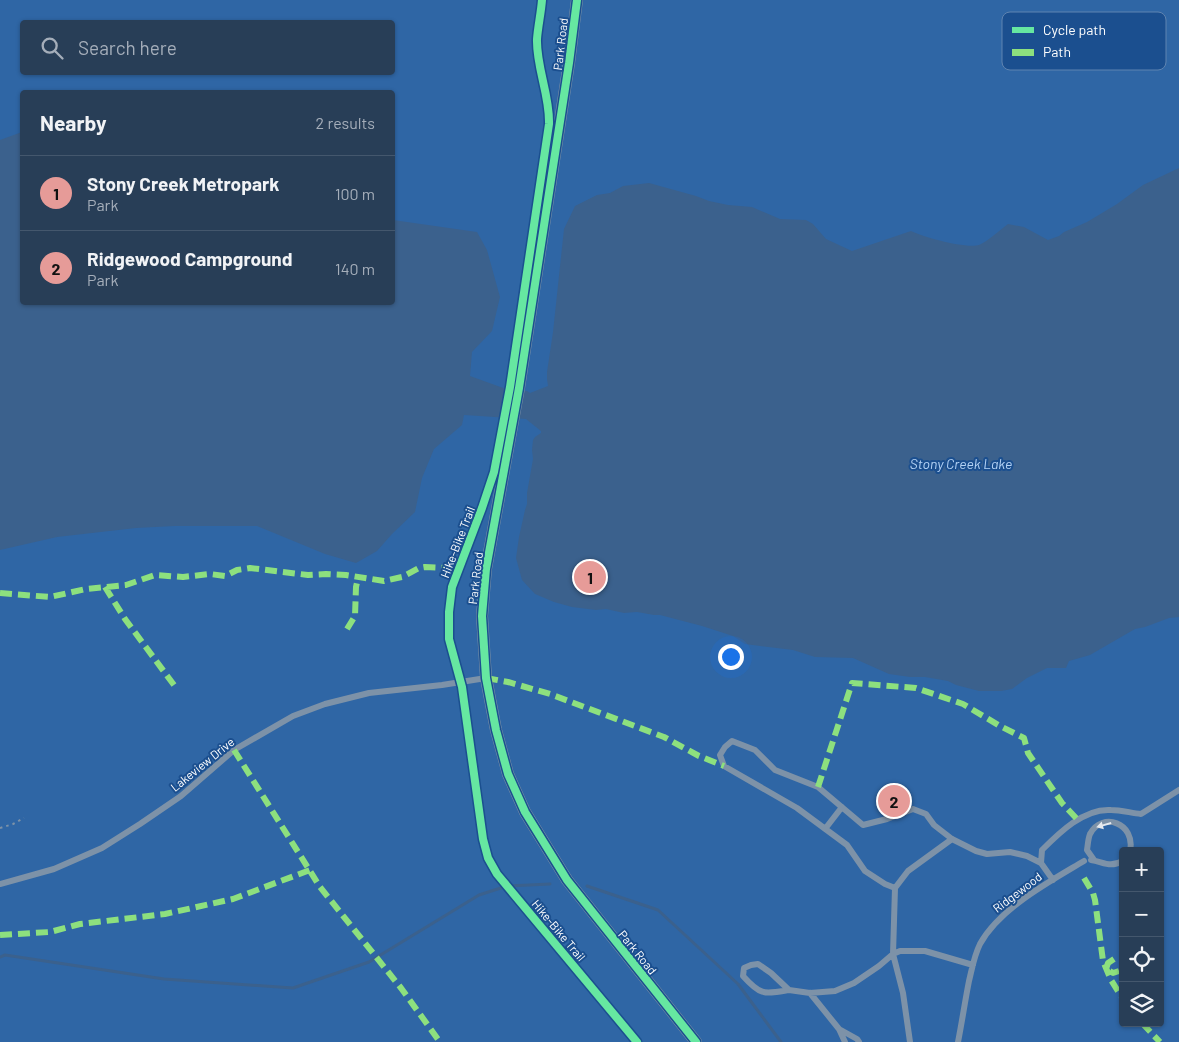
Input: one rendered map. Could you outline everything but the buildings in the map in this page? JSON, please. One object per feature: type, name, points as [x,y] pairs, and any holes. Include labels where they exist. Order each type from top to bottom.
[{"type":"street","name":"Park Road","points":[[577,0],[519,388],[486,569],[482,616],[486,678],[496,730],[508,774],[525,812],[567,880],[696,1042]]},
{"type":"lane","name":"Lakeview Drive","points":[[0,884],[54,869],[102,848],[181,796],[234,750],[293,716],[325,704],[369,693],[486,678]]},
{"type":"lane","points":[[895,888],[865,871],[847,845],[797,808],[724,766],[720,755],[725,747],[732,741],[754,750],[775,770],[818,786],[863,825],[913,809],[926,814],[934,825],[952,839],[976,851],[987,854],[1010,852],[1027,856],[1041,863],[1052,880]]},
{"type":"lane","points":[[1027,856],[1042,850],[1061,831],[1087,814],[1108,809],[1141,814],[1179,790]]},
{"type":"lane","points":[[825,829],[842,807]]},
{"type":"lane","points":[[1084,861],[1087,856],[1090,834],[1100,824],[1106,822],[1114,822],[1126,830],[1130,836],[1130,847]]},
{"type":"lane","points":[[910,1042],[903,993],[893,954],[895,888],[908,871],[952,839]]},
{"type":"lane","points":[[1041,863],[1042,850]]},
{"type":"lane","points":[[1087,850],[1094,860]]},
{"type":"lane","name":"Ridgewood","points":[[958,1042],[973,965],[979,946],[990,928],[1006,912],[1021,901],[1084,861],[1094,860],[1110,865],[1119,863]]},
{"type":"lane","points":[[789,990],[758,964],[744,968],[743,976],[753,987],[767,994],[789,990],[810,993],[835,991],[854,983],[893,954],[900,951],[925,951],[973,965]]},
{"type":"lane","points":[[810,993],[839,1029],[845,1042]]},
{"type":"lane","points":[[839,1029],[859,1042]]},
{"type":"path","points":[[0,828],[24,818]]},
{"type":"shaded area","points":[[0,0],[1179,0],[1179,1042],[0,1042]]},
{"type":"water","name":"Stony Creek Lake","points":[[20,133],[20,305],[395,305],[395,220],[477,232],[487,250],[500,297],[492,331],[472,352],[470,376],[506,389],[530,393],[548,386],[547,372],[564,229],[575,206],[597,195],[610,193],[623,186],[649,183],[709,201],[752,207],[780,219],[806,220],[813,224],[826,239],[852,251],[911,231],[945,242],[973,246],[983,243],[1008,224],[1024,227],[1048,240],[1059,236],[1117,204],[1143,185],[1179,168],[1179,617],[1169,618],[1135,629],[1090,655],[1069,661],[1066,668],[1047,668],[1027,678],[1012,689],[979,691],[948,681],[889,674],[853,658],[815,657],[793,650],[745,644],[733,636],[660,615],[637,612],[624,613],[606,609],[596,610],[572,607],[554,602],[535,594],[522,580],[516,558],[527,504],[533,459],[533,440],[541,431],[526,419],[464,415],[462,425],[434,449],[422,478],[415,512],[377,551],[356,563],[325,554],[257,526],[136,528],[57,537],[0,550],[0,140]]},
{"type":"waterway","points":[[0,957],[5,955],[164,979],[293,988],[369,962],[479,895],[507,886],[550,884]]},
{"type":"waterway","points":[[587,886],[658,910],[738,984],[781,1042]]},
{"type":"marked path","points":[[0,593],[50,597],[86,589],[126,585],[155,575],[183,577],[210,574],[225,576],[237,570],[250,568],[308,575],[346,575],[384,581],[402,577],[419,568],[450,568],[459,566]]},
{"type":"marked path","points":[[347,629],[355,616],[358,578]]},
{"type":"marked path","points":[[105,587],[125,619],[174,685]]},
{"type":"marked path","points":[[486,678],[550,694],[664,737],[699,756],[724,766]]},
{"type":"marked path","points":[[818,787],[852,683],[916,688],[963,704],[1024,738],[1028,753],[1062,803],[1078,820]]},
{"type":"marked path","points":[[234,750],[320,887],[401,988],[440,1042]]},
{"type":"marked path","points":[[0,935],[50,932],[80,924],[165,914],[233,899],[310,870]]},
{"type":"marked path","points":[[1084,878],[1095,900],[1103,961],[1119,993]]},
{"type":"marked path","points":[[1114,959],[1108,963],[1106,969],[1113,973],[1119,971]]},
{"type":"marked path","points":[[1146,1027],[1160,1042]]},
{"type":"cycle path","name":"Hike-Bike Trail","points":[[542,0],[537,34],[537,50],[549,113],[549,124],[510,387],[494,472],[452,587],[449,612],[449,639],[462,687],[483,839],[488,858],[497,874],[637,1042]]},
{"type":"cycle path","points":[[577,0],[519,388],[486,569],[482,616],[486,678],[496,730],[508,774],[525,812],[567,880],[696,1042]]},
{"type":"place","name":"Stony Creek Metropark","points":[[590,577]]},
{"type":"place","name":"Ridgewood Campground","points":[[894,801]]}]
